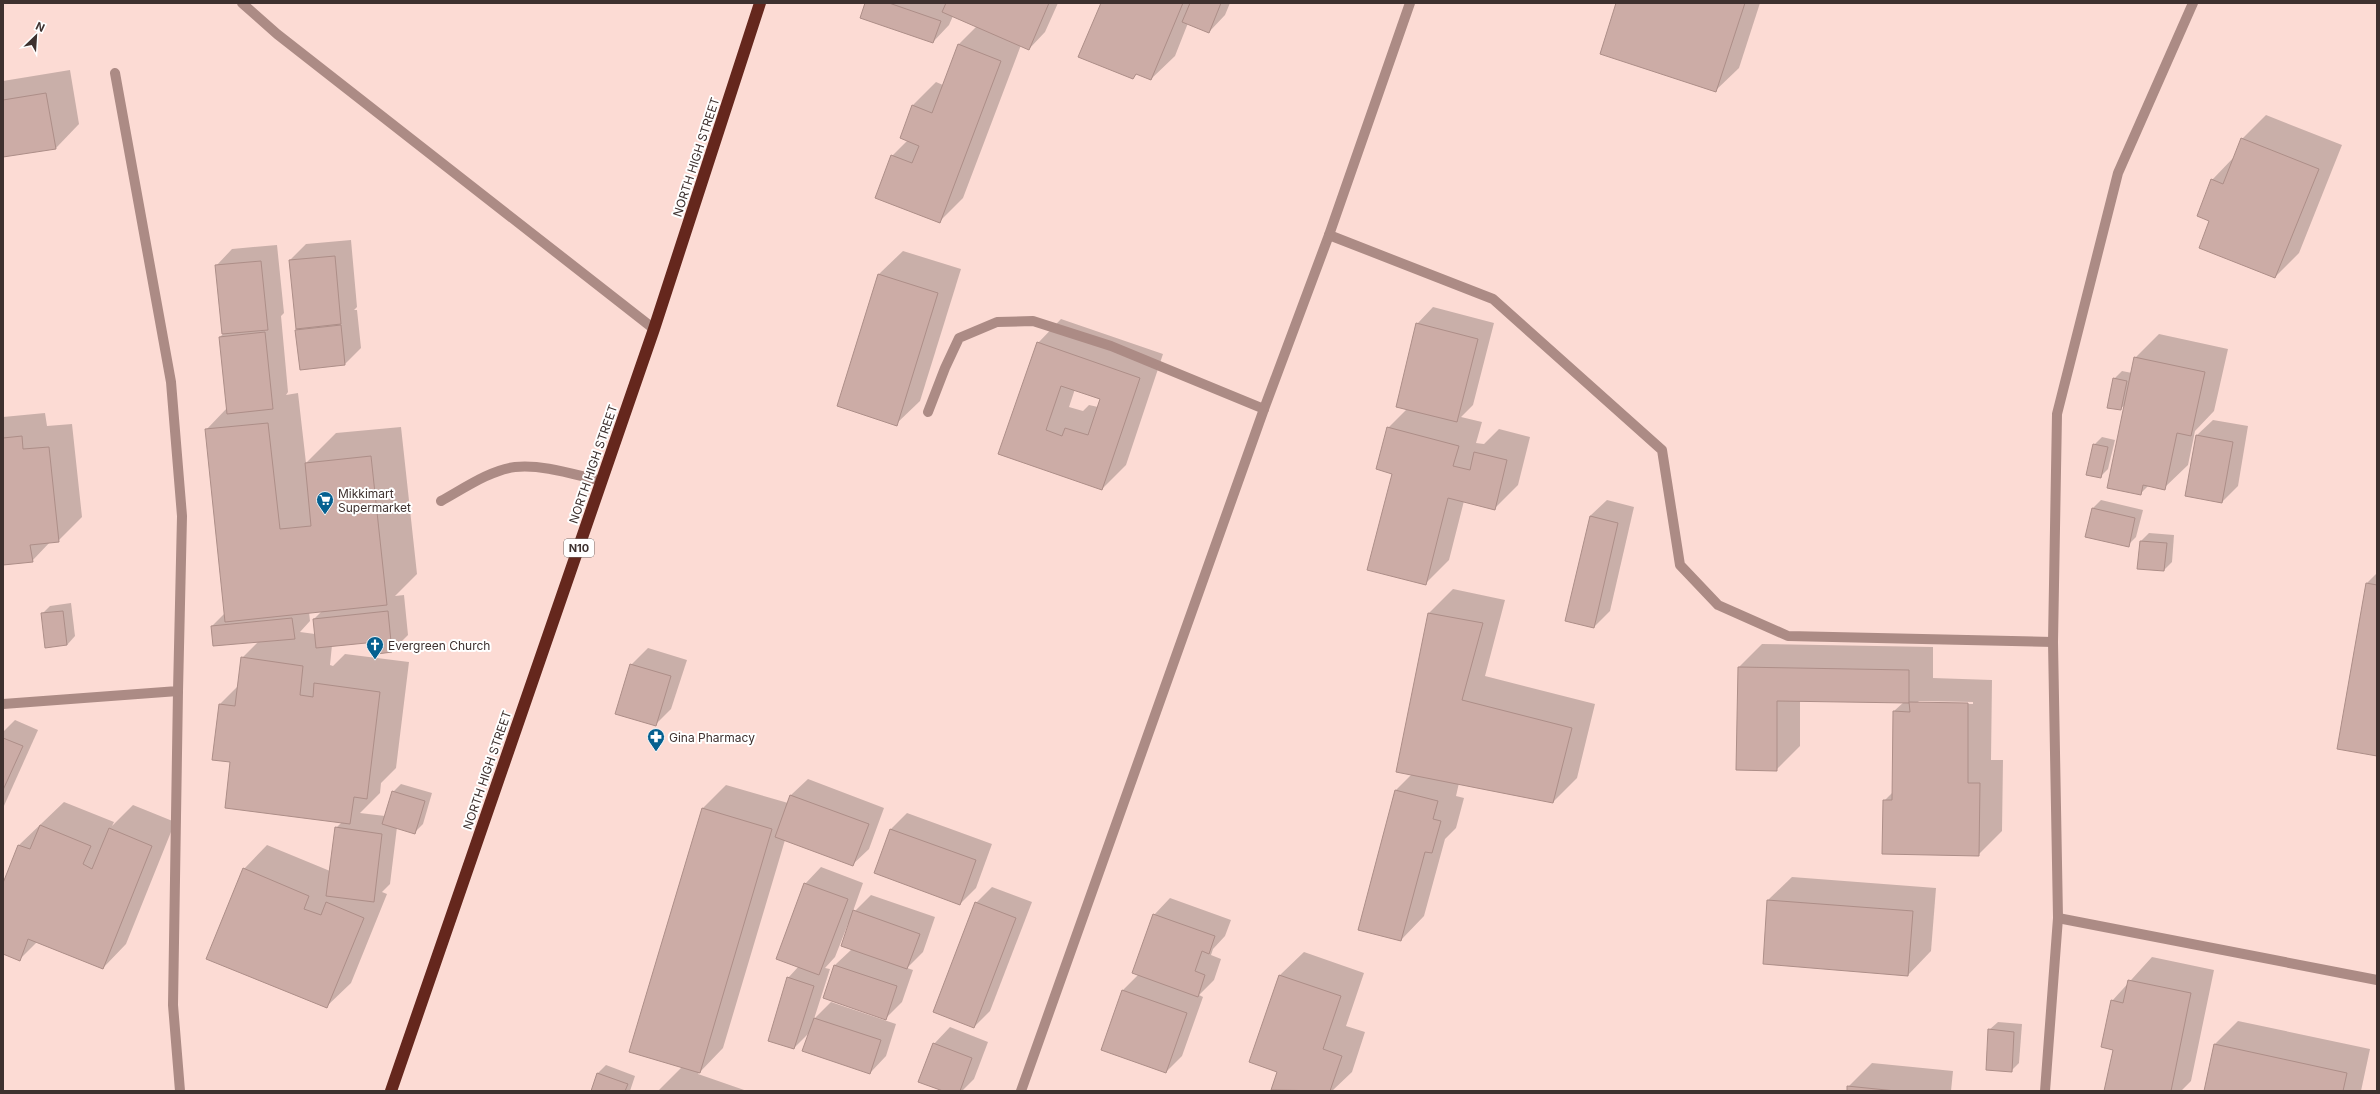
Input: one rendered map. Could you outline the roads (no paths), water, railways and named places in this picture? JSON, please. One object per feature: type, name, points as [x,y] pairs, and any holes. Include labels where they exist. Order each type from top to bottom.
[{"type":"highway","name":"NORTH HIGH STREET","points":[[391,1091],[654,329],[760,3]]},
{"type":"street","points":[[242,3],[277,34],[654,329]]},
{"type":"street","points":[[1021,1091],[1264,408],[1329,235],[1410,3]]},
{"type":"street","points":[[2045,1091],[2058,918],[2053,642],[2057,414],[2118,173],[2193,3]]},
{"type":"street","points":[[115,73],[171,382],[182,516],[173,1005],[180,1091]]},
{"type":"street","points":[[1329,235],[1493,298],[1662,450],[1680,565],[1718,605],[1788,636],[2053,642]]},
{"type":"street","points":[[928,412],[944,368],[959,338],[997,322],[1033,321],[1111,346],[1264,408]]},
{"type":"street","points":[[440,501],[498,471],[514,467],[530,466],[602,481]]},
{"type":"street","points":[[3,704],[178,691]]},
{"type":"street","points":[[2058,918],[2377,980]]},
{"type":"place","name":"Mikkimart Supermarket","points":[[325,515]]},
{"type":"place","name":"Evergreen Church","points":[[375,660]]},
{"type":"place","name":"Gina Pharmacy","points":[[656,752]]}]
